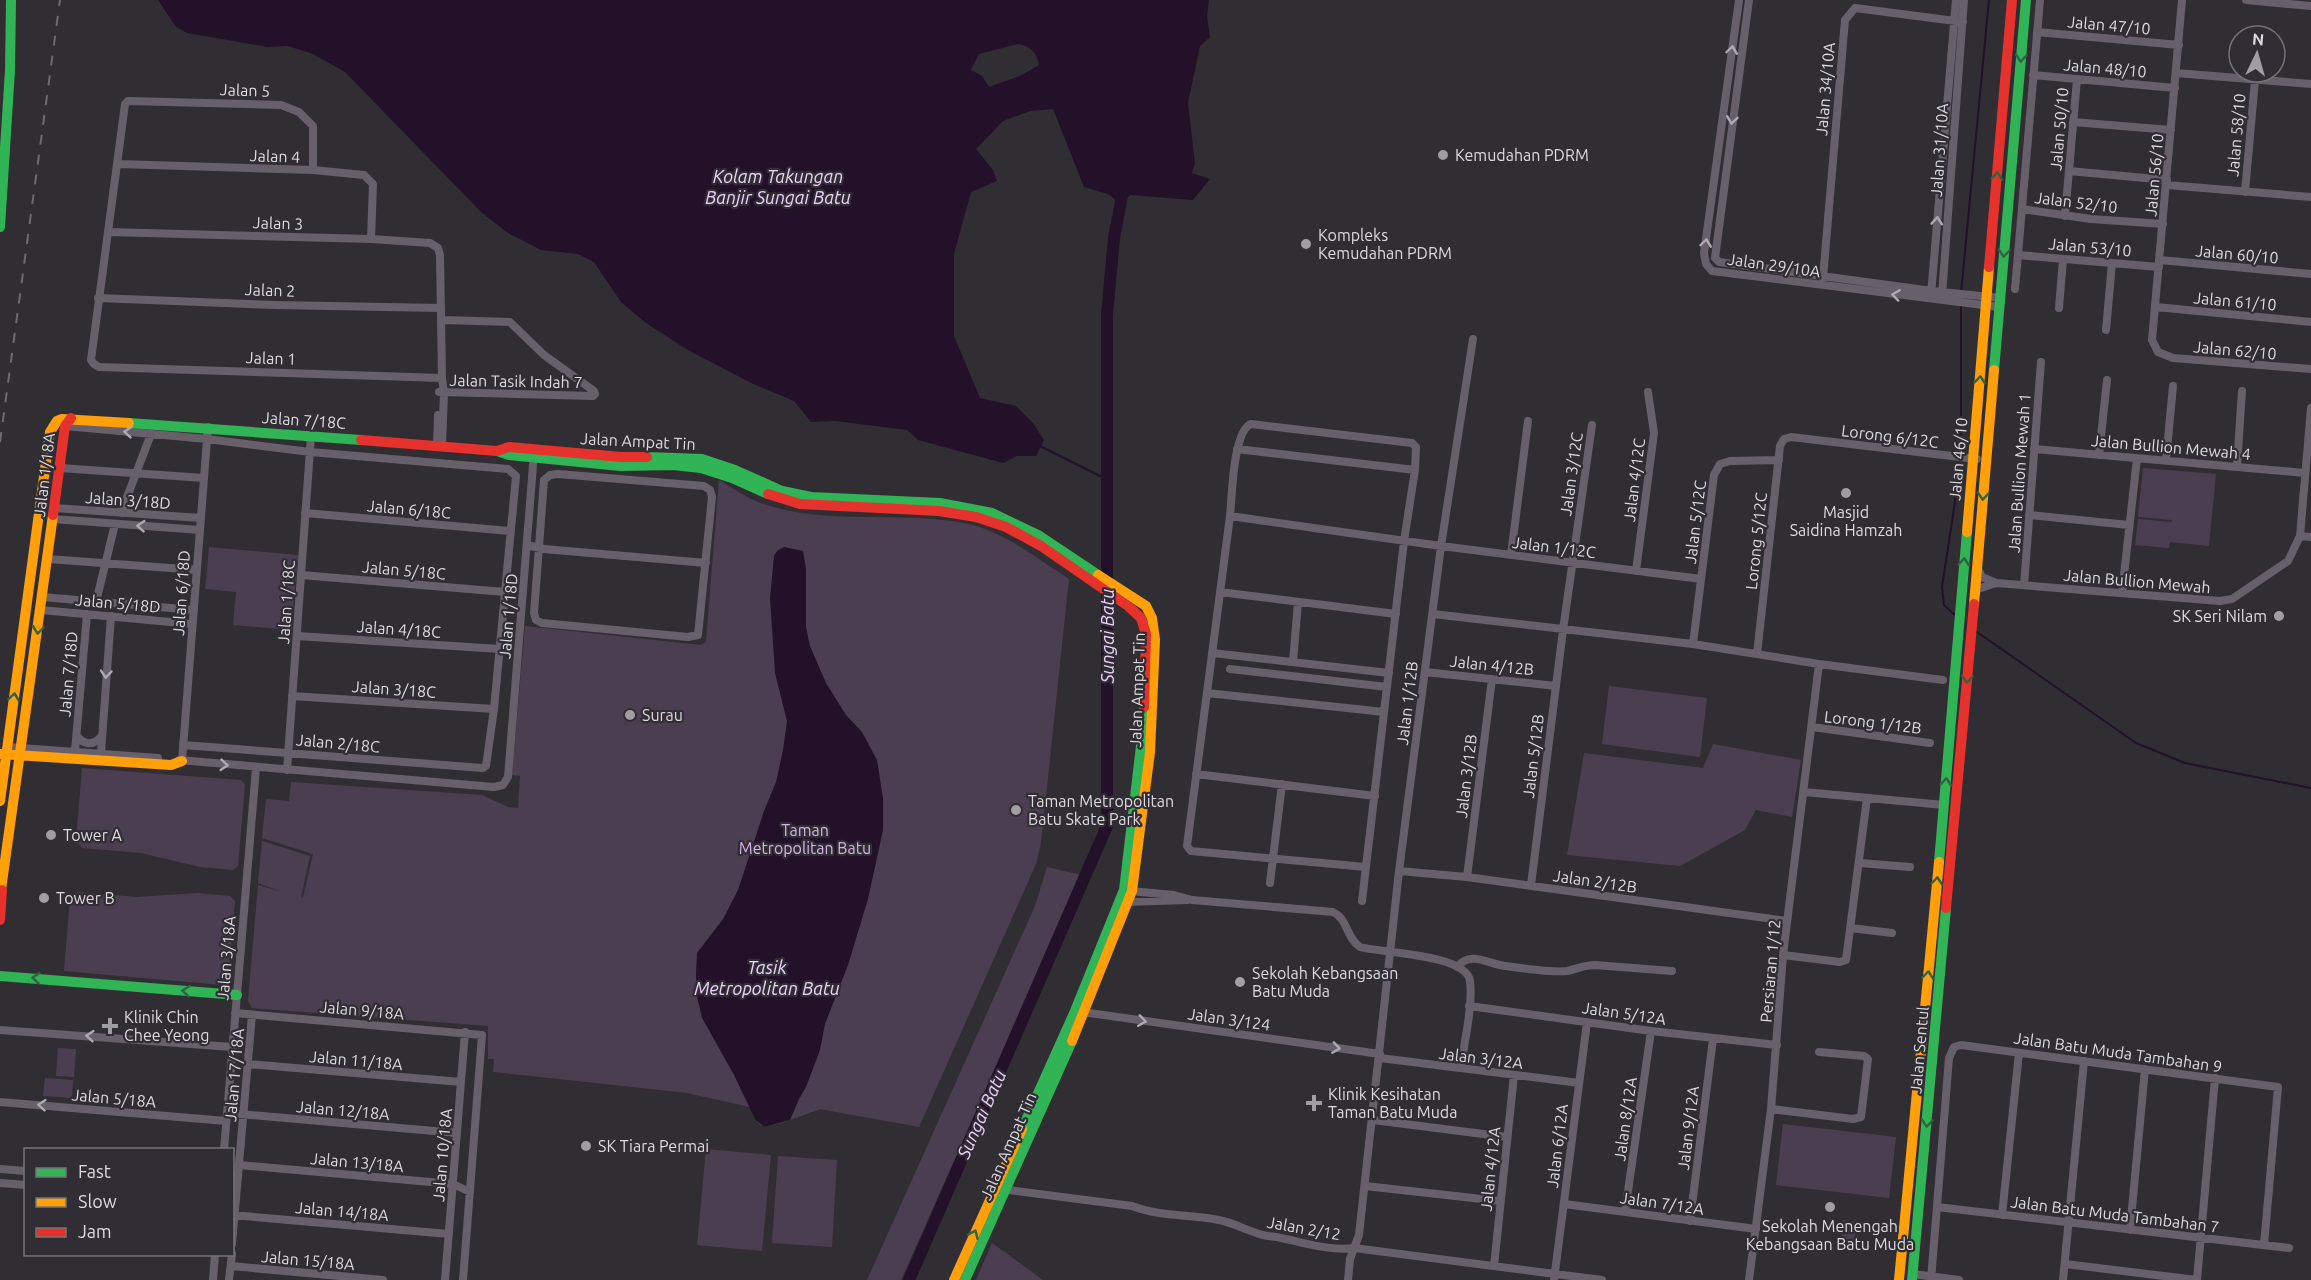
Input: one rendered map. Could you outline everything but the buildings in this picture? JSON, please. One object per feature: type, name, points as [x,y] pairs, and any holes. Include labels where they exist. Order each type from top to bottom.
[{"type":"main road","points":[[0,227],[10,70],[11,0]]},
{"type":"main road","name":"Jalan 46/10","points":[[1933,920],[2012,0]]},
{"type":"main road","name":"Jalan 46/10","points":[[1949,887],[2026,0]]},
{"type":"main road","name":"Jalan 1/18A","points":[[0,801],[4,750],[51,432],[57,421],[68,422],[0,897]]},
{"type":"main road","name":"Jalan 7/18C","points":[[68,422],[207,433],[311,436],[497,451],[509,447],[534,454]]},
{"type":"main road","points":[[497,451],[509,455],[534,454]]},
{"type":"main road","name":"Jalan Ampat Tin","points":[[534,454],[620,465],[713,466],[780,499],[800,504],[951,513],[1008,523],[1123,597],[1138,614],[1146,634],[1141,752],[1128,891],[1125,902],[1080,1011],[1000,1189],[954,1280]]},
{"type":"main road","points":[[4,750],[176,763]]},
{"type":"main road","points":[[0,920],[3,881]]},
{"type":"main road","name":"Jalan Sentul","points":[[1910,1278],[1919,1216],[1949,887]]},
{"type":"main road","name":"Jalan Sentul","points":[[1902,1254],[1933,920]]},
{"type":"main road","points":[[0,976],[237,995]]},
{"type":"main road","name":"Jalan Ampat Tin","points":[[965,1280],[1000,1189]]},
{"type":"main road","points":[[1902,1254],[1910,1278]]},
{"type":"main road","points":[[1899,1280],[1902,1254]]},
{"type":"street","name":"Jalan 29/10A","points":[[1739,0],[1704,253],[1706,264],[1712,271],[1822,285],[1931,295]]},
{"type":"street","name":"Jalan 29/10A","points":[[1749,0],[1715,258],[1719,262],[1823,275],[1941,297],[2000,303]]},
{"type":"street","name":"Jalan 31/10A","points":[[1941,297],[1958,21],[1956,0]]},
{"type":"street","name":"Jalan 31/10A","points":[[1931,295],[1958,21],[1964,0]]},
{"type":"street","points":[[2015,289],[2040,0]]},
{"type":"street","name":"Jalan 56/10","points":[[2158,352],[2152,340],[2182,0]]},
{"type":"street","points":[[2246,0],[2311,6]]},
{"type":"street","name":"Jalan 34/10A","points":[[1822,285],[1845,20],[1855,8],[1958,21]]},
{"type":"street","name":"Jalan 47/10","points":[[2037,32],[2179,45]]},
{"type":"street","points":[[2176,73],[2227,78]]},
{"type":"street","name":"Jalan 48/10","points":[[2033,75],[2175,88]]},
{"type":"street","name":"Jalan 50/10","points":[[2065,216],[2077,79]]},
{"type":"street","points":[[2287,82],[2311,84]]},
{"type":"street","name":"Jalan 58/10","points":[[2245,192],[2255,84]]},
{"type":"street","name":"Jalan 5","points":[[118,164],[125,104],[131,100],[281,105],[299,112],[313,126],[313,170]]},
{"type":"street","points":[[2073,122],[2171,130]]},
{"type":"street","points":[[98,298],[118,164]]},
{"type":"street","name":"Jalan 4","points":[[118,164],[313,170],[364,175],[370,178],[373,184],[371,239]]},
{"type":"street","name":"Jalan 58/10","points":[[2069,171],[2245,192],[2311,197]]},
{"type":"street","name":"Jalan 52/10","points":[[2022,209],[2065,216],[2163,224]]},
{"type":"street","name":"Jalan 3","points":[[108,231],[430,243],[438,248],[440,255],[441,308]]},
{"type":"street","name":"Jalan 53/10","points":[[2018,255],[2112,263],[2160,263]]},
{"type":"street","points":[[2059,308],[2063,259]]},
{"type":"street","points":[[2106,330],[2112,263]]},
{"type":"street","name":"Jalan 60/10","points":[[2160,263],[2311,274]]},
{"type":"street","name":"Jalan 2","points":[[98,298],[275,305],[441,308]]},
{"type":"street","name":"Jalan 1","points":[[98,298],[91,360],[99,367],[441,378]]},
{"type":"street","name":"Jalan 61/10","points":[[2156,307],[2311,322]]},
{"type":"street","points":[[440,445],[441,308]]},
{"type":"street","name":"Jalan Tasik Indah 7","points":[[442,320],[510,322],[544,355],[594,391],[592,396],[442,391]]},
{"type":"street","name":"Jalan 1/12B","points":[[1347,1280],[1359,1235],[1399,871],[1441,546],[1473,339]]},
{"type":"street","name":"Jalan 62/10","points":[[2158,352],[2173,358],[2311,369]]},
{"type":"street","name":"Jalan Bullion Mewah 1","points":[[2024,585],[2041,362]]},
{"type":"street","points":[[2099,455],[2107,380]]},
{"type":"street","points":[[2166,460],[2173,386]]},
{"type":"street","points":[[2236,466],[2242,391]]},
{"type":"street","name":"Jalan 4/12C","points":[[1636,571],[1654,433],[1648,392]]},
{"type":"street","name":"Jalan Bullion Mewah","points":[[1996,583],[2220,601],[2232,599],[2288,561],[2300,536],[2311,408]]},
{"type":"street","points":[[1511,555],[1528,421]]},
{"type":"street","points":[[68,422],[151,434],[207,433],[310,452]]},
{"type":"street","points":[[1362,901],[1416,447],[1412,443],[1251,424],[1243,431],[1237,448],[1187,846],[1188,849],[1366,867]]},
{"type":"street","name":"Jalan 3/12C","points":[[1563,630],[1592,425]]},
{"type":"street","name":"Jalan 6/18D","points":[[176,763],[183,745],[207,433]]},
{"type":"street","points":[[121,513],[151,434]]},
{"type":"street","name":"Jalan 1/18C","points":[[287,770],[311,436]]},
{"type":"street","name":"Lorong 5/12C","points":[[1757,654],[1779,460],[1782,442],[1787,437],[1791,437]]},
{"type":"street","name":"Lorong 6/12C","points":[[1791,437],[1986,460]]},
{"type":"street","points":[[1237,448],[1415,470]]},
{"type":"street","name":"Jalan Bullion Mewah 4","points":[[2034,449],[2306,473]]},
{"type":"street","name":"Jalan 7/18C","points":[[310,452],[508,469],[516,476],[511,531]]},
{"type":"street","name":"Jalan 1/18D","points":[[287,770],[494,787],[505,783],[508,777],[534,454]]},
{"type":"street","points":[[2122,593],[2137,458]]},
{"type":"street","name":"Jalan 5/12C","points":[[1693,644],[1714,474],[1719,464],[1730,460],[1779,460]]},
{"type":"street","points":[[60,468],[204,478]]},
{"type":"street","points":[[550,475],[704,486],[710,490],[712,497],[701,627],[698,635],[688,637],[542,623],[536,620],[534,613],[540,548],[544,480],[550,475]]},
{"type":"street","name":"Jalan 3/18D","points":[[54,514],[121,513],[201,518]]},
{"type":"street","name":"Jalan 6/18C","points":[[306,513],[511,531]]},
{"type":"street","name":"Jalan 3/18D","points":[[54,514],[116,524],[200,530]]},
{"type":"street","points":[[2029,515],[2129,525]]},
{"type":"street","name":"Jalan 1/12C","points":[[1230,516],[1701,579]]},
{"type":"street","points":[[96,602],[116,524]]},
{"type":"street","points":[[494,709],[511,531]]},
{"type":"street","points":[[2300,536],[2311,537]]},
{"type":"street","points":[[527,547],[706,563]]},
{"type":"street","points":[[48,559],[196,570]]},
{"type":"street","points":[[1977,567],[1982,577],[1996,583]]},
{"type":"street","name":"Jalan 5/18C","points":[[301,575],[505,592]]},
{"type":"street","points":[[1975,595],[1978,589],[1996,583]]},
{"type":"street","points":[[1220,592],[1396,614]]},
{"type":"street","name":"Jalan 5/18D","points":[[42,597],[194,610]]},
{"type":"street","points":[[1293,662],[1298,602]]},
{"type":"street","name":"Jalan 5/18D","points":[[41,610],[192,624]]},
{"type":"street","name":"Jalan 7/18D","points":[[75,751],[87,614]]},
{"type":"street","points":[[1433,614],[1693,644],[1819,664],[1943,680]]},
{"type":"street","points":[[100,753],[111,616]]},
{"type":"street","name":"Jalan 5/12B","points":[[1531,885],[1563,630]]},
{"type":"street","name":"Jalan 4/18C","points":[[297,636],[500,649]]},
{"type":"street","points":[[1212,653],[1389,673]]},
{"type":"street","points":[[1304,677],[1305,664]]},
{"type":"street","name":"Persiaran 1/12","points":[[1749,1280],[1771,1109],[1783,955],[1819,664]]},
{"type":"street","points":[[1230,669],[1388,687]]},
{"type":"street","name":"Jalan 4/12B","points":[[1425,672],[1556,686]]},
{"type":"street","name":"Jalan 3/12B","points":[[1467,877],[1492,679]]},
{"type":"street","points":[[1207,693],[1384,712]]},
{"type":"street","name":"Jalan 3/18C","points":[[292,696],[494,709]]},
{"type":"street","name":"Jalan 2/18C","points":[[183,745],[483,768],[488,763],[494,709]]},
{"type":"street","name":"Lorong 1/12B","points":[[1812,727],[1930,743]]},
{"type":"street","name":"Jalan 7/18D","points":[[77,736],[87,744],[101,738]]},
{"type":"street","points":[[4,750],[22,747],[100,753],[176,763],[287,770]]},
{"type":"street","name":"Jalan 3/18A","points":[[224,1148],[255,768]]},
{"type":"street","points":[[1196,774],[1375,795]]},
{"type":"street","points":[[1270,883],[1282,784]]},
{"type":"street","points":[[1804,792],[1944,805]]},
{"type":"street","points":[[1783,955],[1840,962],[1846,960],[1867,798]]},
{"type":"street","points":[[1860,863],[1910,867]]},
{"type":"street","name":"Jalan 2/12B","points":[[1399,871],[1531,885],[1787,921]]},
{"type":"street","points":[[1128,891],[1174,895],[1192,900],[1333,912],[1342,920],[1356,944],[1367,949],[1431,957],[1457,967],[1470,979],[1461,1068]]},
{"type":"street","points":[[1125,902],[1192,900]]},
{"type":"street","points":[[1851,928],[1892,933]]},
{"type":"street","points":[[1457,967],[1467,958],[1474,958],[1503,966],[1557,971],[1568,971],[1588,965],[1672,971]]},
{"type":"street","name":"Jalan 5/12A","points":[[1469,1006],[1713,1039],[1777,1045]]},
{"type":"street","name":"Jalan 3/124","points":[[1080,1011],[1380,1057]]},
{"type":"street","name":"Jalan 9/18A","points":[[235,1013],[480,1033],[483,1038],[470,1192]]},
{"type":"street","name":"Jalan 17/18A","points":[[234,1216],[252,1015]]},
{"type":"street","name":"Jalan 6/12A","points":[[1555,1277],[1587,1022]]},
{"type":"street","points":[[0,1030],[232,1047]]},
{"type":"street","name":"Jalan 8/12A","points":[[1625,1212],[1651,1031]]},
{"type":"street","name":"Jalan 10/18A","points":[[445,1280],[465,1032]]},
{"type":"street","name":"Jalan 9/12A","points":[[1690,1221],[1713,1039]]},
{"type":"street","name":"Jalan Batu Muda Tambahan 9","points":[[1937,1207],[1949,1058],[1954,1047],[1961,1045],[2278,1087],[2264,1245]]},
{"type":"street","points":[[1771,1109],[1853,1119],[1861,1117],[1868,1059],[1864,1056],[1819,1052]]},
{"type":"street","points":[[2002,1215],[2019,1053]]},
{"type":"street","name":"Jalan 3/12A","points":[[1380,1057],[1579,1083]]},
{"type":"street","points":[[2063,1280],[2084,1061]]},
{"type":"street","name":"Jalan 11/18A","points":[[248,1064],[461,1082]]},
{"type":"street","points":[[2130,1230],[2145,1069]]},
{"type":"street","name":"Jalan 4/12A","points":[[1494,1266],[1514,1075]]},
{"type":"street","points":[[2065,1264],[2197,1280],[2215,1078]]},
{"type":"street","name":"Jalan 5/18A","points":[[0,1102],[226,1117]]},
{"type":"street","name":"Jalan 12/18A","points":[[226,1117],[244,1114],[457,1133]]},
{"type":"street","points":[[1373,1120],[1507,1137]]},
{"type":"street","name":"Jalan 13/18A","points":[[239,1165],[453,1184],[470,1192]]},
{"type":"street","points":[[0,1169],[24,1171]]},
{"type":"street","points":[[0,1183],[24,1185]]},
{"type":"street","points":[[1365,1186],[1500,1201]]},
{"type":"street","name":"Jalan 2/12","points":[[1000,1189],[1132,1206],[1147,1212],[1216,1219],[1237,1223],[1245,1229],[1265,1236],[1332,1249],[1354,1248],[1494,1266],[1555,1277],[1602,1280]]},
{"type":"street","points":[[463,1280],[470,1192]]},
{"type":"street","name":"Jalan 7/12A","points":[[1564,1204],[1756,1229]]},
{"type":"street","points":[[1931,1278],[1937,1207]]},
{"type":"street","name":"Jalan Batu Muda Tambahan 7","points":[[1937,1207],[2289,1248]]},
{"type":"street","name":"Jalan 14/18A","points":[[234,1216],[448,1234]]},
{"type":"street","points":[[213,1280],[215,1256]]},
{"type":"street","points":[[230,1280],[232,1256]]},
{"type":"street","name":"Jalan 15/18A","points":[[231,1266],[383,1280]]},
{"type":"street","points":[[1910,1278],[1959,1280]]},
{"type":"green space","points":[[2143,468],[2216,474],[2209,546],[2170,542],[2169,548],[2135,545],[2138,519],[2172,522],[2172,520],[2138,517]]},
{"type":"green space","name":"Taman Metropolitan Batu","points":[[719,480],[757,502],[788,511],[840,516],[917,518],[968,524],[995,533],[1021,547],[1069,579],[1041,843],[1036,864],[919,1127],[820,1109],[764,1127],[759,1124],[750,1107],[687,1093],[493,1072],[494,1059],[488,1059],[488,1026],[252,1008],[248,1001],[258,885],[282,892],[258,883],[262,841],[310,856],[301,897],[303,898],[313,854],[262,838],[266,799],[289,801],[291,782],[482,795],[508,807],[518,808],[520,776],[512,775],[525,626],[700,645],[706,642]]},
{"type":"green space","points":[[209,547],[298,555],[291,630],[233,625],[236,592],[205,589]]},
{"type":"green space","points":[[1609,686],[1707,698],[1700,757],[1602,744]]},
{"type":"green space","points":[[1713,744],[1801,760],[1792,817],[1756,810],[1745,830],[1680,866],[1567,855],[1584,753],[1703,768]]},
{"type":"green space","points":[[82,768],[241,780],[245,785],[238,866],[233,870],[200,867],[141,853],[82,848],[76,840]]},
{"type":"green space","points":[[1047,867],[1081,875],[901,1280],[867,1280],[1035,906]]},
{"type":"green space","points":[[78,892],[137,897],[198,893],[230,896],[235,901],[228,981],[223,985],[64,971],[70,898]]},
{"type":"green space","points":[[58,1048],[76,1049],[74,1077],[56,1076]]},
{"type":"green space","points":[[45,1078],[73,1080],[72,1098],[43,1096]]},
{"type":"green space","points":[[1783,1124],[1896,1137],[1889,1198],[1776,1185]]},
{"type":"green space","points":[[706,1149],[771,1155],[762,1251],[697,1245]]},
{"type":"green space","points":[[778,1156],[837,1160],[832,1247],[772,1243]]},
{"type":"green space","points":[[1843,1220],[1857,1222],[1853,1249],[1840,1248]]},
{"type":"green space","points":[[992,1243],[1043,1280],[976,1280]]},
{"type":"water","name":"Kolam Takungan Banjir Sungai Batu","points":[[158,0],[1209,0],[1207,16],[1210,37],[1200,46],[1188,103],[1195,163],[1192,173],[1210,179],[1193,200],[1130,195],[1121,204],[1108,194],[1084,187],[1053,109],[1030,111],[1003,121],[976,149],[993,170],[997,181],[971,192],[954,254],[954,336],[980,398],[1016,406],[1033,423],[1044,440],[1036,456],[1017,456],[1003,463],[918,440],[907,430],[835,421],[811,422],[794,401],[751,383],[686,349],[646,323],[621,302],[594,262],[578,254],[541,250],[508,233],[481,212],[345,72],[313,54],[288,46],[267,47],[187,33],[176,27]],"holes":[[[1018,44],[1033,51],[1039,65],[1022,75],[989,87],[982,76],[971,70],[979,54]]]},
{"type":"water","name":"Tasik Metropolitan Batu","points":[[784,547],[803,551],[806,569],[806,627],[810,646],[826,683],[846,715],[862,732],[877,760],[883,798],[883,830],[868,899],[806,1087],[790,1120],[764,1127],[755,1119],[734,1075],[702,1018],[696,992],[696,972],[697,953],[723,919],[738,890],[776,782],[783,750],[787,721],[775,673],[770,598],[774,556]]},
{"type":"waterway","points":[[1961,293],[1989,0]]},
{"type":"waterway","name":"Sungai Batu","points":[[909,1280],[1107,826],[1107,315],[1114,238],[1122,196],[1116,190]]},
{"type":"waterway","points":[[1961,305],[1961,446]]},
{"type":"waterway","points":[[1040,446],[1106,479]]},
{"type":"waterway","points":[[1956,616],[1944,605],[1942,587],[1960,469]]},
{"type":"waterway","points":[[1977,632],[2136,743],[2185,763],[2311,788]]},
{"type":"railway","points":[[0,442],[60,0]]},
{"type":"traffic: fast","points":[[0,227],[10,70],[11,0]]},
{"type":"traffic: fast","points":[[1994,370],[2026,0]]},
{"type":"traffic: fast","points":[[129,423],[361,440]]},
{"type":"traffic: fast","points":[[497,451],[509,455],[620,466],[673,465],[701,468],[732,478],[768,494]]},
{"type":"traffic: fast","points":[[647,457],[702,459],[735,470],[782,491],[811,497],[940,503],[992,513],[1038,535],[1098,575]]},
{"type":"traffic: fast","points":[[1939,862],[1967,532]]},
{"type":"traffic: fast","points":[[1022,1129],[1075,1011],[1124,890],[1144,707]]},
{"type":"traffic: fast","points":[[1912,1280],[1946,908]]},
{"type":"traffic: fast","points":[[0,976],[237,995]]},
{"type":"traffic: fast","points":[[965,1280],[1072,1041]]},
{"type":"traffic: slow","points":[[1967,532],[1989,267]]},
{"type":"traffic: slow","points":[[1974,604],[1994,370]]},
{"type":"traffic: slow","points":[[0,801],[50,432],[57,421],[62,419],[129,423]]},
{"type":"traffic: slow","points":[[0,897],[53,515]]},
{"type":"traffic: slow","points":[[1072,1041],[1132,891],[1150,752],[1155,640],[1152,618],[1146,606],[1098,575]]},
{"type":"traffic: slow","points":[[0,754],[171,765],[182,761]]},
{"type":"traffic: slow","points":[[1899,1280],[1939,862]]},
{"type":"traffic: slow","points":[[954,1280],[1022,1129]]},
{"type":"traffic: jam","points":[[1989,267],[2012,0]]},
{"type":"traffic: jam","points":[[53,515],[65,426],[71,418]]},
{"type":"traffic: jam","points":[[361,440],[497,451],[509,447],[621,457],[647,457]]},
{"type":"traffic: jam","points":[[768,494],[800,504],[939,511],[976,517],[1006,527],[1041,546],[1128,606],[1141,618],[1146,634],[1144,707]]},
{"type":"traffic: jam","points":[[1946,908],[1974,604]]},
{"type":"traffic: jam","points":[[0,920],[2,890]]},
{"type":"place","name":"Kemudahan PDRM","points":[[1443,155]]},
{"type":"place","name":"Kompleks Kemudahan PDRM","points":[[1306,244]]},
{"type":"place","name":"Masjid Saidina Hamzah","points":[[1846,493]]},
{"type":"place","name":"SK Seri Nilam","points":[[2279,616]]},
{"type":"place","name":"Surau","points":[[630,715]]},
{"type":"place","name":"Taman Metropolitan Batu Skate Park","points":[[1016,810]]},
{"type":"place","name":"Tower A","points":[[51,835]]},
{"type":"place","name":"Tower B","points":[[44,898]]},
{"type":"place","name":"Sekolah Kebangsaan Batu Muda","points":[[1240,982]]},
{"type":"place","name":"Klinik Chin Chee Yeong","points":[[110,1026]]},
{"type":"place","name":"Klinik Kesihatan Taman Batu Muda","points":[[1314,1103]]},
{"type":"place","name":"SK Tiara Permai","points":[[586,1146]]},
{"type":"place","name":"Sekolah Menengah Kebangsaan Batu Muda","points":[[1830,1207]]}]
